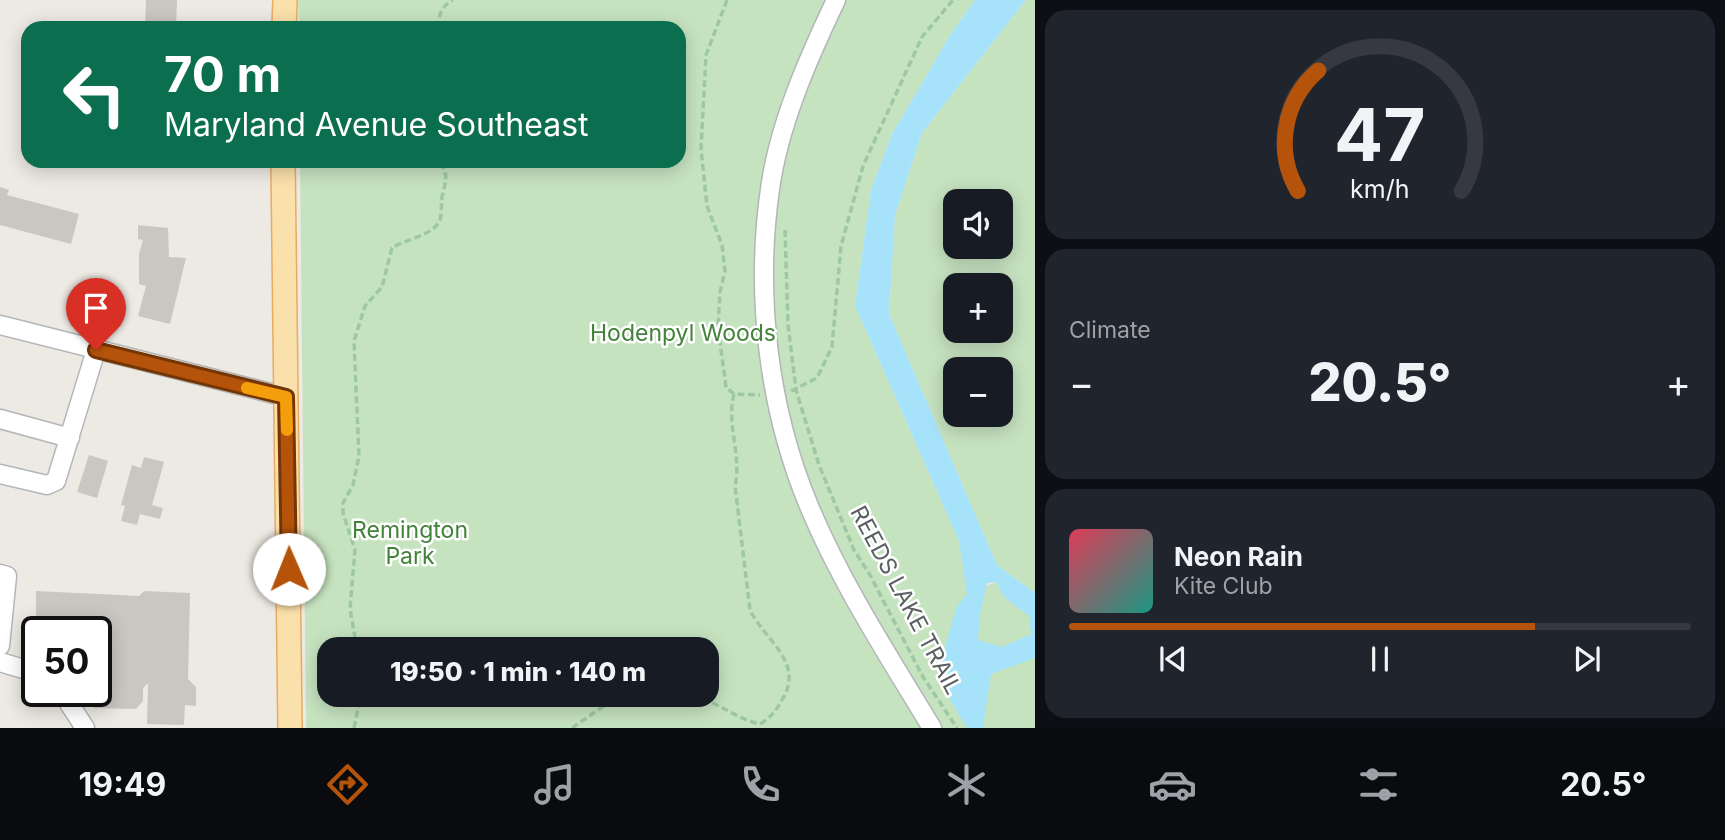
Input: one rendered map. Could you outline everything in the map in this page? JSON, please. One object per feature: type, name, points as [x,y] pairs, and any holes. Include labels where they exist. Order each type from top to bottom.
[{"type":"main road","points":[[284,21],[285,0]]},
{"type":"main road","points":[[283,168],[290,728]]},
{"type":"street","points":[[836,0],[809,57],[782,138],[770,187],[765,288],[775,396],[789,449],[809,507],[848,583],[932,728]]},
{"type":"street","points":[[0,325],[286,397]]},
{"type":"street","points":[[0,474],[47,485],[56,481],[96,350]]},
{"type":"street","points":[[0,419],[70,438]]},
{"type":"street","points":[[0,574],[7,576],[0,646]]},
{"type":"street","points":[[0,662],[21,668]]},
{"type":"street","points":[[71,707],[85,728]]},
{"type":"path","points":[[438,21],[438,16],[445,5],[453,0]]},
{"type":"path","points":[[727,0],[706,55],[701,149],[707,206],[722,245],[725,271],[720,292],[718,328],[726,387],[734,394],[775,396],[796,390],[817,378],[832,347],[841,246],[855,190],[874,140],[922,37],[954,0]]},
{"type":"path","points":[[354,637],[350,608],[355,550],[343,513],[343,503],[357,471],[359,444],[354,341],[365,306],[382,288],[392,248],[432,230],[439,222],[442,195],[448,186],[443,168]]},
{"type":"path","name":"REEDS LAKE TRAIL","points":[[784,225],[788,325],[796,390],[819,465],[854,550],[870,575],[923,677],[957,728]]},
{"type":"path","points":[[719,704],[750,722],[760,724],[776,711],[789,688],[790,666],[785,655],[759,628],[750,610],[735,486],[738,471],[731,422],[734,394]]},
{"type":"path","points":[[354,728],[358,707]]},
{"type":"path","points":[[572,728],[602,707]]},
{"type":"green space","name":"Hodenpyl Woods","points":[[298,0],[975,0],[952,32],[892,134],[871,190],[855,306],[959,541],[968,593],[996,582],[1035,613],[1035,728],[306,728],[300,168],[686,168],[686,21],[299,21]]},
{"type":"green space","points":[[1026,0],[1035,0],[1035,593],[997,565],[889,314],[895,215],[922,133]]},
{"type":"water","points":[[975,0],[1026,0],[922,133],[895,215],[889,314],[997,565],[1035,593],[1035,658],[991,674],[983,728],[967,728],[936,677],[957,606],[967,594],[959,541],[855,306],[871,190],[892,134],[952,32]],"holes":[[[996,582],[1004,597],[1029,616],[1031,634],[1002,647],[978,640],[987,583]]]},
{"type":"building","points":[[146,0],[177,0],[176,21],[145,21]]},
{"type":"building","points":[[0,187],[9,190],[7,195],[79,214],[71,244],[0,225]]},
{"type":"building","points":[[138,225],[168,228],[169,257],[186,258],[170,324],[138,316],[146,286],[139,284],[139,254],[143,240],[138,239]]},
{"type":"building","points":[[89,455],[108,461],[97,498],[77,492]]},
{"type":"building","points":[[144,457],[164,462],[152,505],[163,508],[160,519],[140,514],[137,525],[121,521],[125,506],[121,505],[132,465],[141,468]]},
{"type":"building","points":[[36,591],[139,596],[144,591],[190,593],[188,679],[196,687],[196,706],[185,705],[184,725],[147,724],[148,683],[143,688],[143,701],[136,709],[94,708],[112,707],[112,616],[36,616]]},
{"type":"slow traffic","points":[[247,388],[286,397],[287,430]]},
{"type":"route","points":[[96,350],[286,397],[289,569]]},
{"type":"park label","name":"Remington Park","points":[[410,543]]}]
